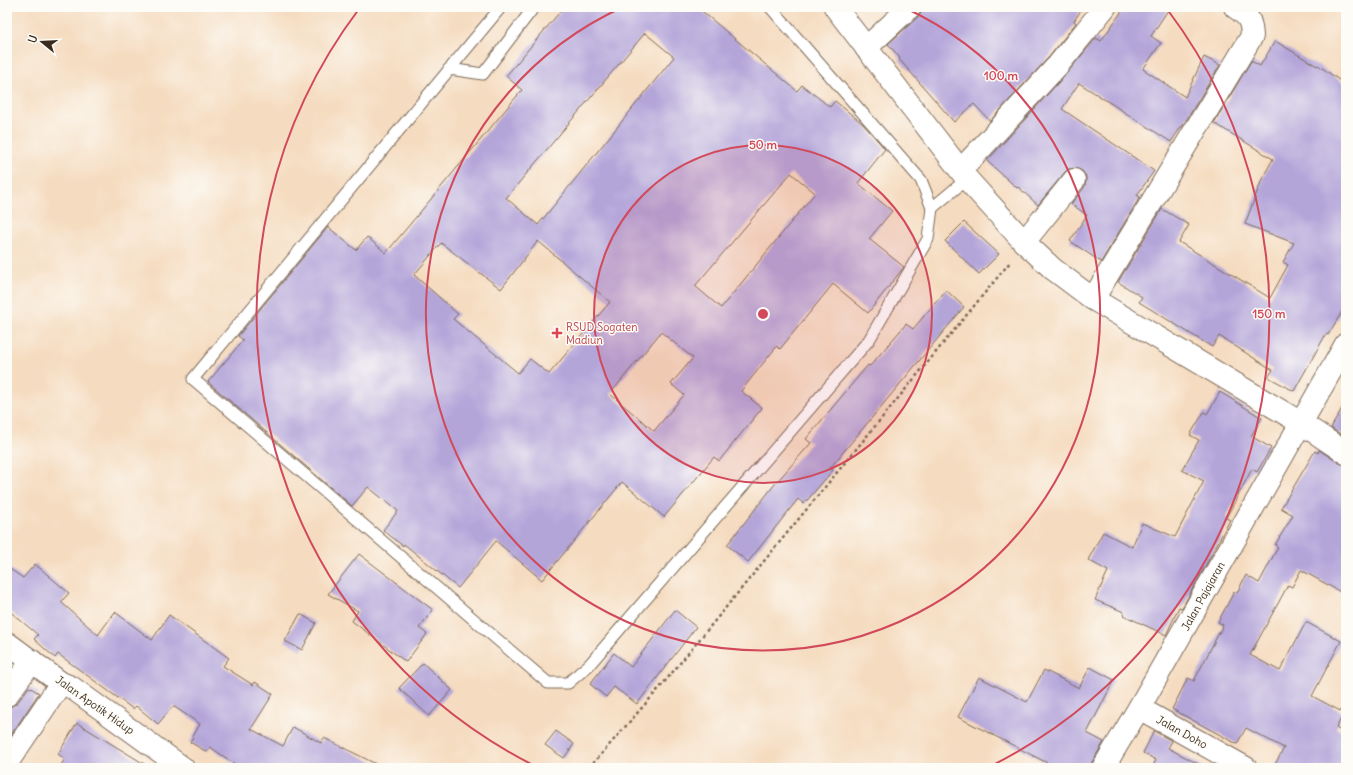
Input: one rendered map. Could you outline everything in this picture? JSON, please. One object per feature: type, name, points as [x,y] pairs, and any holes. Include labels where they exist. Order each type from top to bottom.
[{"type":"street","points":[[835,7],[964,174],[1025,243],[1053,269],[1093,299],[1301,423],[1346,453]]},
{"type":"street","points":[[866,48],[910,7]]},
{"type":"street","points":[[964,174],[1058,65],[1105,7]]},
{"type":"street","points":[[1093,299],[1252,36],[1251,22],[1236,7]]},
{"type":"street","points":[[1025,243],[1074,180]]},
{"type":"street","name":"Jalan Pajajaran","points":[[1103,768],[1139,708],[1346,344]]},
{"type":"street","name":"Jalan Apotik Hidup","points":[[7,643],[62,683],[71,686],[183,768]]},
{"type":"street","points":[[7,696],[32,661]]},
{"type":"street","points":[[7,763],[62,683]]},
{"type":"street","name":"Jalan Doho","points":[[1139,708],[1246,768]]},
{"type":"lane","points":[[500,7],[193,379],[548,682],[568,683],[589,665],[869,340],[928,239],[932,208],[921,180],[770,7]]},
{"type":"lane","points":[[449,69],[483,74],[534,7]]},
{"type":"lane","points":[[932,208],[964,174]]},
{"type":"path","points":[[589,768],[662,685],[1025,243]]},
{"type":"building","points":[[564,7],[697,7],[797,91],[802,85],[830,107],[835,101],[863,124],[885,149],[858,183],[892,211],[869,239],[904,267],[868,313],[833,284],[780,349],[777,346],[741,391],[762,408],[719,461],[714,457],[664,517],[622,482],[542,580],[496,541],[458,588],[404,544],[403,546],[383,530],[398,511],[368,487],[352,506],[208,382],[243,340],[238,336],[328,227],[356,250],[367,237],[386,253],[522,90],[506,76]],"holes":[[[645,33],[674,57],[538,225],[506,198]],[[791,173],[815,193],[721,308],[695,286]],[[538,241],[610,302],[549,374],[530,359],[518,373],[453,319],[458,314],[414,275],[441,243],[501,289]],[[661,332],[693,358],[671,384],[684,395],[654,431],[610,394]]]},
{"type":"building","points":[[922,7],[1083,7],[1074,21],[1076,23],[1049,57],[990,121],[974,104],[954,122],[899,59],[900,58],[888,44],[919,16],[922,11]]},
{"type":"building","points":[[1125,7],[1170,7],[1151,36],[1161,43],[1143,69],[1185,97],[1204,57],[1220,65],[1182,127],[1171,142],[1079,83],[1062,109],[1154,171],[1137,195],[1140,197],[1101,262],[1070,241],[1087,215],[1071,204],[1084,188],[1086,182],[1086,176],[1082,171],[1076,168],[1069,169],[1065,172],[1038,205],[987,161],[1067,73],[1096,38],[1101,41]]},
{"type":"building","points":[[1275,41],[1317,66],[1318,65],[1346,85],[1346,305],[1328,335],[1326,334],[1294,391],[1268,377],[1273,370],[1219,336],[1212,347],[1139,302],[1142,297],[1118,282],[1162,209],[1189,225],[1179,242],[1270,298],[1288,265],[1283,262],[1294,243],[1245,224],[1262,179],[1273,159],[1214,123],[1251,61],[1260,66]]},
{"type":"building","points":[[964,222],[999,254],[979,274],[945,241]]},
{"type":"building","points":[[946,290],[964,307],[830,468],[833,470],[804,504],[798,499],[748,562],[727,545],[775,484],[811,443],[806,439],[868,365],[870,366],[906,324],[913,329]]},
{"type":"building","points":[[1220,392],[1262,418],[1251,436],[1271,448],[1257,472],[1252,469],[1226,518],[1230,520],[1182,608],[1179,607],[1166,635],[1123,615],[1124,612],[1095,600],[1108,571],[1088,560],[1103,532],[1132,547],[1142,523],[1175,537],[1204,481],[1182,470],[1199,440],[1190,435],[1204,412],[1207,414]]},
{"type":"building","points":[[1346,401],[1346,438],[1331,428]]},
{"type":"building","points":[[1319,450],[1339,463],[1346,465],[1346,595],[1301,570],[1292,587],[1288,585],[1250,655],[1280,671],[1306,622],[1341,641],[1312,696],[1344,713],[1336,728],[1346,734],[1346,768],[1273,768],[1284,748],[1246,728],[1237,744],[1172,709],[1188,678],[1194,681],[1223,625],[1218,622],[1234,592],[1237,593],[1246,575],[1259,583],[1278,547],[1275,545],[1293,515],[1281,508],[1315,451],[1318,453]]},
{"type":"building","points":[[359,554],[433,610],[419,628],[427,634],[406,662],[352,621],[358,611],[328,594]]},
{"type":"building","points":[[35,564],[69,593],[61,602],[98,635],[115,612],[152,640],[169,615],[229,658],[223,666],[253,685],[255,682],[273,694],[251,729],[283,746],[293,727],[321,743],[324,738],[384,768],[241,768],[210,747],[207,752],[190,742],[200,724],[173,706],[158,724],[136,706],[133,709],[58,654],[55,658],[34,639],[38,635],[7,609],[7,567],[23,578]]},
{"type":"building","points":[[675,610],[696,627],[637,704],[614,687],[606,697],[590,684],[614,653],[631,667]]},
{"type":"building","points":[[300,614],[316,623],[302,650],[285,641]]},
{"type":"building","points":[[423,663],[452,690],[429,716],[399,688]]},
{"type":"building","points":[[1090,667],[1114,680],[1087,733],[1104,742],[1092,762],[1091,768],[1057,768],[958,717],[979,677],[1027,702],[1044,670],[1079,688]]},
{"type":"building","points":[[29,687],[39,693],[7,741],[7,707],[17,703]]},
{"type":"building","points":[[77,723],[151,768],[59,768],[65,759],[58,754]]},
{"type":"building","points":[[556,731],[574,744],[564,758],[545,745]]},
{"type":"building","points":[[1154,731],[1172,741],[1168,748],[1206,768],[1152,768],[1156,760],[1143,753]]},
{"type":"place","name":"RSUD Sogaten Madiun","points":[[557,333]]}]
